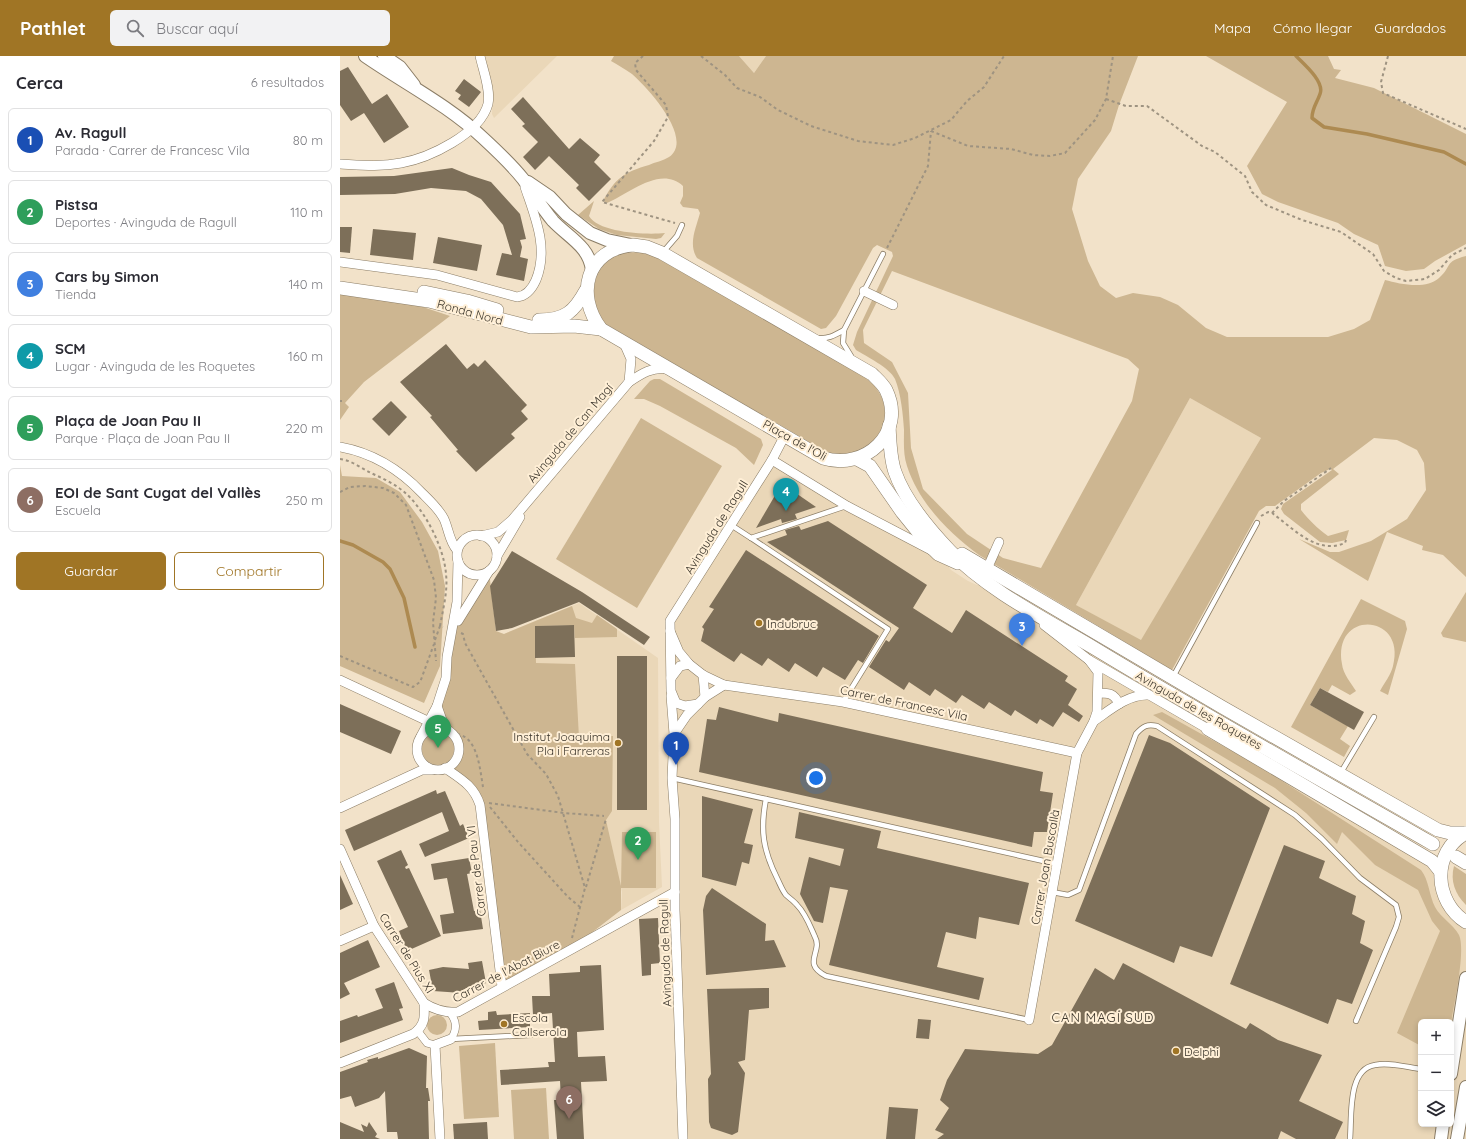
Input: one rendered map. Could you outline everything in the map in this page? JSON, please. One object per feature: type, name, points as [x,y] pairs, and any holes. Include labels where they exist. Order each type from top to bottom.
[{"type":"main road","name":"Plaça de l'Oli","points":[[633,245],[647,247],[662,253],[872,374],[885,389],[891,414],[889,426],[883,439],[875,449],[857,460],[836,461],[823,458],[601,329],[592,317],[588,308],[586,290],[592,270],[599,260],[610,251],[620,247],[633,245]]},
{"type":"main road","name":"Ronda Nord","points":[[340,279],[442,295],[535,320],[547,320],[566,315],[574,310],[586,290]]},
{"type":"main road","name":"Ronda Nord","points":[[340,288],[429,301],[530,327],[574,326],[601,329]]},
{"type":"main road","name":"Avinguda de les Roquetes","points":[[889,426],[892,459],[899,481],[910,501],[935,534],[968,568],[1010,597],[1158,687],[1433,844]]},
{"type":"main road","name":"Avinguda de les Roquetes","points":[[857,460],[870,466],[917,532],[938,554],[968,568]]},
{"type":"main road","points":[[935,534],[958,552],[1172,678],[1438,830],[1450,833],[1466,833]]},
{"type":"main road","points":[[1208,729],[1432,861],[1440,871]]},
{"type":"main road","points":[[1464,923],[1447,903],[1443,895],[1440,884],[1440,871],[1443,861],[1450,848],[1460,836],[1466,833]]},
{"type":"street","points":[[365,56],[394,76],[416,88],[482,137],[522,178],[554,222],[585,250],[590,259],[592,270]]},
{"type":"street","points":[[384,56],[400,67],[416,88]]},
{"type":"street","points":[[340,164],[378,166],[401,163],[425,157],[459,138],[482,119],[488,103],[488,92],[480,56]]},
{"type":"street","points":[[522,178],[550,197],[566,214],[590,233],[607,240],[633,245]]},
{"type":"street","points":[[340,262],[436,276],[517,297],[522,296],[532,289],[538,274],[542,256],[541,237],[522,178]]},
{"type":"street","points":[[864,291],[893,305]]},
{"type":"street","name":"Avinguda de Can Magí","points":[[624,343],[631,359],[629,382]]},
{"type":"street","name":"Avinguda de Can Magí","points":[[481,536],[498,532],[512,520],[629,382],[648,371],[657,368],[670,370]]},
{"type":"street","name":"Avinguda de Ragull","points":[[670,631],[670,621],[772,460],[785,435]]},
{"type":"street","points":[[340,447],[360,451],[384,462],[409,478],[434,504],[444,519],[452,545],[457,550]]},
{"type":"street","name":"Avinguda de les Roquetes","points":[[772,460],[846,506],[938,554]]},
{"type":"street","name":"Avinguda de Can Magí","points":[[497,556],[529,500]]},
{"type":"street","points":[[434,770],[424,765],[417,753],[417,744],[437,706],[446,678],[447,657],[458,602],[457,550],[463,539],[471,535],[481,536],[492,542],[496,549],[497,556],[494,566],[489,571],[463,610],[453,630]]},
{"type":"street","points":[[987,569],[999,542]]},
{"type":"street","points":[[458,561],[465,571],[471,574],[483,574],[489,571]]},
{"type":"street","points":[[1010,597],[1089,660],[1208,729]]},
{"type":"street","points":[[670,631],[679,652],[689,664],[703,675],[705,697]]},
{"type":"street","points":[[670,631],[670,678],[674,734]]},
{"type":"street","name":"Carrer Joan Buscallà","points":[[1029,1020],[1077,753],[1094,721],[1098,693],[1098,672],[1089,660]]},
{"type":"street","points":[[670,678],[680,666],[689,664]]},
{"type":"street","name":"Carrer de Francesc Vila","points":[[703,675],[724,685],[843,702],[1077,753]]},
{"type":"street","points":[[340,680],[448,731]]},
{"type":"street","points":[[674,734],[686,715],[705,697],[724,685]]},
{"type":"street","points":[[671,691],[676,703],[685,706],[698,704]]},
{"type":"street","points":[[1098,693],[1108,693],[1115,696],[1119,704]]},
{"type":"street","name":"Carrer Joan Buscallà","points":[[1094,721],[1119,704],[1140,695],[1147,695]]},
{"type":"street","points":[[417,716],[437,706]]},
{"type":"street","points":[[340,808],[422,770],[445,768],[453,763],[458,753],[456,740],[448,731],[437,706]]},
{"type":"street","points":[[421,736],[431,729],[448,731]]},
{"type":"street","name":"Avinguda de Ragull","points":[[674,734],[672,778],[675,819],[675,892],[683,1139]]},
{"type":"street","name":"Carrer de Pau VI","points":[[445,768],[469,785],[476,794],[480,805],[502,987]]},
{"type":"street","name":"Carrer de Pius XI","points":[[340,849],[374,926],[424,1003]]},
{"type":"street","name":"Carrer de l'Abat Biure","points":[[424,1003],[436,1010],[450,1013],[458,1012],[675,892]]},
{"type":"street","points":[[340,941],[374,926]]},
{"type":"street","points":[[1454,1055],[1466,978]]},
{"type":"street","points":[[340,1063],[418,1030],[424,1021],[424,1003]]},
{"type":"street","points":[[418,1030],[427,1043],[435,1045],[451,1039],[455,1034],[456,1024],[450,1013]]},
{"type":"street","points":[[435,1045],[440,1139]]},
{"type":"street","points":[[1457,1139],[1466,1087]]},
{"type":"street","points":[[1441,1139],[1443,1127]]},
{"type":"lane","points":[[662,253],[677,236],[682,225]]},
{"type":"lane","points":[[858,365],[842,343],[844,330],[883,254]]},
{"type":"lane","points":[[807,336],[827,338],[844,330]]},
{"type":"lane","points":[[751,538],[846,506]]},
{"type":"lane","points":[[1172,678],[1257,522]]},
{"type":"lane","points":[[731,525],[888,629],[843,702]]},
{"type":"lane","points":[[1340,774],[1374,717]]},
{"type":"lane","points":[[1052,892],[1068,895],[1079,890],[1136,734],[1143,726],[1149,724],[1157,726],[1295,815],[1322,839],[1360,878],[1396,905],[1399,916],[1396,927],[1356,1021]]},
{"type":"lane","points":[[672,778],[1058,864]]},
{"type":"lane","points":[[766,799],[762,820],[763,838],[769,861],[785,894],[804,914],[816,938],[813,957],[814,966],[818,972],[826,976],[1029,1020]]},
{"type":"lane","points":[[451,1039],[532,1036]]},
{"type":"lane","points":[[1350,1139],[1353,1088],[1359,1074],[1365,1067],[1376,1064],[1388,1064],[1418,1069]]},
{"type":"path","points":[[643,56],[635,63],[636,70],[666,106],[668,117],[663,127],[642,156],[602,202],[682,225]]},
{"type":"path","points":[[701,56],[737,88],[760,97],[778,110],[804,123],[844,138],[893,145],[908,141],[951,120],[967,101],[984,87],[1004,56]]},
{"type":"path","points":[[931,131],[968,146],[1011,149],[1033,155],[1050,156],[1065,153],[1094,120],[1106,99],[1113,56]]},
{"type":"path","points":[[1388,56],[1381,82],[1383,93],[1466,129]]},
{"type":"path","points":[[1106,99],[1126,106],[1148,106],[1202,146],[1215,152],[1245,176],[1252,192],[1266,205],[1302,220],[1341,232],[1373,254],[1384,271],[1396,278],[1406,280],[1425,278],[1438,270],[1452,255],[1466,248]]},
{"type":"path","points":[[883,254],[928,166],[931,131]]},
{"type":"path","points":[[340,459],[388,481],[403,491],[418,509],[435,535],[442,552],[446,575],[446,596],[440,626],[420,682],[413,687],[340,656]]},
{"type":"path","points":[[1257,522],[1264,514],[1272,513],[1284,501],[1331,468]]},
{"type":"path","points":[[340,492],[350,487],[365,486],[383,488],[394,493],[406,505],[434,580],[436,598],[433,622],[436,664]]},
{"type":"path","points":[[1272,513],[1320,546],[1330,548],[1345,543],[1346,540]]},
{"type":"path","points":[[440,626],[463,634],[527,754],[546,774],[553,785],[564,814],[586,888]]},
{"type":"path","points":[[448,731],[464,735],[468,738],[475,750],[484,789]]},
{"type":"path","points":[[580,907],[568,898],[518,842],[491,808],[484,802],[564,814],[604,816]]},
{"type":"path","points":[[568,951],[606,820]]},
{"type":"shaded area","points":[[485,56],[557,56],[494,118],[492,114],[493,90]]},
{"type":"shaded area","points":[[614,56],[739,56],[754,73],[766,56],[1138,56],[1119,105],[1111,131],[1078,179],[1072,209],[1088,261],[1100,286],[1116,298],[1133,293],[1160,297],[1178,305],[1206,328],[1227,337],[1328,337],[1354,329],[1370,320],[1385,280],[1413,285],[1434,282],[1443,274],[1451,262],[1466,256],[1466,577],[1443,555],[1422,550],[1423,546],[1387,532],[1368,581],[1299,539],[1330,552],[1339,552],[1371,541],[1407,519],[1426,490],[1424,463],[1417,450],[1397,440],[1374,438],[1333,469],[1339,474],[1301,504],[1301,510],[1304,514],[1328,536],[1349,530],[1346,540],[1332,543],[1320,542],[1284,514],[1281,509],[1283,504],[1332,470],[1330,469],[1321,473],[1275,506],[1266,506],[1259,511],[1172,670],[979,555],[946,527],[927,505],[919,492],[912,480],[906,462],[904,452],[902,411],[899,391],[895,379],[888,371],[856,350],[853,345],[857,332],[893,256],[892,252],[877,245],[873,248],[836,316],[826,328],[821,329],[697,258],[694,253],[693,242],[700,213],[698,209],[683,207],[680,203],[683,196],[683,186],[674,180],[655,180],[645,183],[607,203],[603,201],[616,181],[627,173],[669,157],[675,149],[676,138],[673,126],[666,114],[648,90],[632,74],[611,61]],"holes":[[[892,271],[1128,359],[1139,369],[1132,401],[1041,568],[1003,558],[967,534],[923,489],[911,448],[908,393],[892,362],[864,343],[863,330]],[[1190,398],[1261,438],[1141,640],[1076,605]]]},
{"type":"shaded area","points":[[739,56],[766,56],[754,73]]},
{"type":"shaded area","points":[[1206,56],[1328,56],[1334,69],[1341,70],[1335,78],[1374,88],[1466,134],[1466,244],[1435,261],[1424,269],[1406,271],[1385,266],[1378,245],[1354,234],[1338,223],[1278,202],[1262,194],[1247,166],[1287,102]]},
{"type":"shaded area","points":[[594,201],[589,216],[594,222],[624,232],[647,234],[665,233],[661,238],[656,239],[617,235],[599,229],[578,215]]},
{"type":"shaded area","points":[[639,252],[654,256],[865,377],[875,387],[881,397],[884,407],[885,417],[883,426],[873,443],[865,450],[855,454],[830,454],[604,323],[599,314],[594,294],[598,275],[603,266],[610,259],[622,253]]},
{"type":"shaded area","points":[[340,293],[414,304],[450,316],[364,382],[345,403],[349,407],[340,420]]},
{"type":"shaded area","points":[[660,379],[761,439],[763,445],[754,465],[736,448],[660,406],[644,399],[634,399],[650,381]]},
{"type":"shaded area","points":[[1190,398],[1261,438],[1141,641],[1076,605]]},
{"type":"shaded area","points":[[641,418],[722,466],[637,608],[556,559]]},
{"type":"shaded area","points":[[772,460],[943,559],[951,570],[968,581],[977,585],[991,584],[1158,687],[1208,729],[1432,861],[1440,884],[1466,922],[1466,1139],[683,1139],[670,621]]},
{"type":"shaded area","points":[[340,465],[342,476],[376,478],[400,492],[422,522],[438,551],[445,586],[440,666],[424,703],[340,666]]},
{"type":"shaded area","points":[[489,571],[496,631],[504,634],[572,606],[576,618],[592,623],[597,615],[617,629],[617,637],[575,638],[574,625],[535,626],[536,663],[575,664],[579,738],[613,736],[612,811],[606,820],[621,886],[622,832],[656,832],[656,888],[621,888],[621,910],[568,951],[502,987],[476,793],[445,768],[453,762],[457,756],[458,750],[454,736],[440,716],[452,634],[463,610]]},
{"type":"shaded area","points":[[1466,592],[1466,642],[1443,637],[1441,633]]},
{"type":"shaded area","points":[[1361,599],[1405,621],[1407,629],[1388,695],[1380,691],[1393,666],[1394,648],[1390,636],[1380,628],[1369,624],[1357,626],[1348,634],[1342,646],[1343,668],[1356,691],[1350,695],[1332,685],[1328,692],[1320,688],[1310,705],[1348,726],[1340,739],[1350,746],[1344,757],[1291,727]]},
{"type":"shaded area","name":"Institut Joaquima Pla i Farreras","points":[[579,603],[658,658],[659,822],[662,887],[621,910],[622,892],[600,793],[504,634]]},
{"type":"shaded area","points":[[1162,712],[1257,765],[1421,870],[1426,878],[1435,907],[1454,928],[1459,935],[1461,942],[1459,978],[1452,1019],[1418,1019],[1418,1044],[1397,1033],[1440,931],[1432,921],[1418,890],[1375,865],[1342,832],[1337,844],[1306,813],[1275,788],[1153,715]]},
{"type":"shaded area","points":[[435,733],[441,733],[451,740],[454,749],[453,755],[447,762],[441,765],[435,765],[425,758],[422,752],[422,746],[429,736]]},
{"type":"shaded area","points":[[1454,866],[1466,874],[1466,905],[1454,887]]},
{"type":"shaded area","points":[[433,1015],[441,1015],[447,1021],[447,1029],[441,1035],[433,1035],[427,1029],[427,1021]]},
{"type":"shaded area","points":[[495,1043],[499,1117],[464,1119],[459,1046]]},
{"type":"shaded area","points":[[546,1088],[549,1139],[514,1139],[511,1090]]},
{"type":"building","points":[[348,67],[372,104],[387,94],[409,127],[384,143],[364,113],[351,121],[340,105],[340,71]]},
{"type":"building","points":[[464,79],[481,92],[469,107],[458,99],[461,95],[455,91]]},
{"type":"building","points":[[523,97],[569,149],[580,138],[600,155],[594,162],[611,179],[589,201],[576,188],[579,185],[549,156],[535,170],[523,157],[538,142],[522,126],[525,124],[511,109]]},
{"type":"building","points":[[452,168],[491,182],[520,214],[526,239],[520,240],[522,247],[520,257],[528,259],[524,281],[496,275],[502,253],[512,255],[503,225],[481,199],[466,191],[431,188],[395,194],[340,195],[340,177],[394,176]]},
{"type":"building","points":[[340,227],[352,227],[350,253],[340,252]]},
{"type":"building","points":[[373,229],[416,233],[413,260],[370,255]]},
{"type":"building","points":[[438,237],[482,245],[477,271],[433,263]]},
{"type":"building","points":[[446,344],[467,369],[474,363],[478,367],[485,360],[527,405],[521,411],[528,419],[511,434],[515,438],[476,472],[456,451],[458,450],[430,417],[432,416],[400,382]]},
{"type":"building","points":[[391,401],[407,417],[389,436],[372,419]]},
{"type":"building","points":[[790,489],[816,507],[795,514],[797,519],[782,523],[781,519],[756,528],[777,492]]},
{"type":"building","points":[[828,521],[927,585],[913,608],[952,633],[966,610],[1068,676],[1065,681],[1077,689],[1068,705],[1083,716],[1079,722],[1063,712],[1053,727],[1040,719],[1037,724],[1015,710],[1011,716],[989,702],[984,709],[962,695],[956,703],[935,689],[930,696],[909,682],[904,690],[869,667],[886,640],[889,642],[899,628],[767,542],[787,535],[785,530],[799,526],[801,530]]},
{"type":"building","name":"Indubruc","points":[[746,550],[879,636],[863,663],[858,660],[845,680],[823,667],[817,677],[795,663],[789,672],[768,658],[762,666],[741,653],[734,662],[701,641],[704,629],[702,627],[714,609],[709,607]]},
{"type":"building","points":[[512,551],[582,592],[650,637],[644,645],[579,602],[512,628],[496,631],[490,586]]},
{"type":"building","points":[[574,625],[575,657],[535,658],[535,626]]},
{"type":"building","points":[[617,656],[647,656],[647,810],[617,810]]},
{"type":"building","points":[[1320,688],[1364,712],[1354,730],[1310,705]]},
{"type":"building","points":[[340,704],[401,731],[391,754],[340,732]]},
{"type":"building","points":[[719,707],[778,722],[779,713],[1043,772],[1040,791],[1053,793],[1047,832],[1034,832],[1032,847],[699,772],[707,719],[716,720]]},
{"type":"building","points":[[1149,735],[1170,743],[1270,808],[1212,957],[1180,946],[1174,963],[1075,921]]},
{"type":"building","points":[[436,790],[437,794],[445,791],[460,826],[463,824],[469,838],[425,857],[419,844],[449,831],[442,812],[354,851],[345,830]]},
{"type":"building","points":[[702,796],[753,809],[744,843],[753,845],[749,864],[742,862],[736,886],[702,877]]},
{"type":"building","points":[[799,812],[881,831],[877,848],[1029,883],[1019,925],[979,917],[976,939],[946,932],[937,967],[984,978],[979,1000],[829,965],[848,890],[830,887],[823,923],[814,921],[800,894],[809,857],[840,866],[844,849],[795,838]]},
{"type":"building","points":[[1284,845],[1325,861],[1319,878],[1356,896],[1352,914],[1365,921],[1360,943],[1373,950],[1352,1004],[1337,999],[1328,1024],[1230,984]]},
{"type":"building","points":[[401,850],[408,865],[405,867],[406,869],[409,868],[441,936],[407,951],[399,931],[408,927],[377,861]]},
{"type":"building","points":[[469,858],[472,873],[467,874],[474,911],[480,910],[483,929],[443,934],[440,915],[454,913],[447,878],[434,880],[431,864]]},
{"type":"building","points":[[340,875],[353,904],[340,910]]},
{"type":"building","points":[[712,888],[766,924],[765,941],[774,940],[786,967],[706,975],[703,910],[706,896]]},
{"type":"building","points":[[658,918],[660,963],[651,964],[651,975],[642,976],[639,919]]},
{"type":"building","points":[[368,940],[380,967],[344,983],[350,994],[340,999],[340,953]]},
{"type":"building","points":[[482,961],[486,983],[462,993],[433,991],[429,970],[443,967],[469,969],[468,963]]},
{"type":"building","name":"Delphi","points":[[1123,963],[1246,1029],[1250,1023],[1278,1040],[1322,1055],[1299,1101],[1343,1122],[1335,1139],[1296,1139],[1281,1131],[1278,1139],[937,1139],[944,1134],[935,1130],[949,1108],[940,1100],[947,1080],[965,1049],[1038,1054],[1052,1045],[1095,968],[1114,980]]},
{"type":"building","name":"Escola Collserola","points":[[601,965],[604,1030],[577,1032],[578,1057],[605,1056],[607,1081],[581,1082],[584,1139],[557,1139],[554,1100],[561,1100],[560,1081],[501,1085],[500,1070],[549,1067],[548,1062],[555,1062],[552,1013],[533,1015],[532,996],[550,996],[549,974],[580,972],[580,966]]},
{"type":"building","points":[[394,982],[403,1008],[399,1009],[403,1020],[340,1043],[340,1021],[357,1015],[358,1017],[383,1008],[375,989]]},
{"type":"building","points":[[769,988],[769,1008],[749,1010],[745,1060],[738,1062],[745,1073],[738,1132],[732,1135],[711,1128],[709,1122],[708,1079],[711,1074],[707,989]]},
{"type":"building","points":[[496,1011],[497,1015],[530,1013],[530,1027],[479,1030],[478,1021],[488,1020],[488,1012]]},
{"type":"building","points":[[918,1019],[931,1020],[929,1039],[916,1038]]},
{"type":"building","points":[[409,1048],[427,1056],[426,1088],[428,1088],[430,1101],[428,1101],[429,1139],[398,1139],[397,1132],[387,1132],[385,1091],[379,1098],[355,1107],[351,1096],[340,1099],[340,1072],[368,1062],[367,1060],[378,1057],[378,1059]]},
{"type":"building","points":[[889,1107],[918,1109],[915,1139],[886,1139]]},
{"type":"building","points":[[340,1122],[364,1132],[361,1124],[367,1127],[369,1122],[377,1134],[375,1137],[380,1139],[340,1139]]},
{"type":"building","points":[[487,1122],[488,1139],[454,1139],[453,1124]]},
{"type":"waterway","points":[[1296,56],[1317,79],[1321,89],[1312,118],[1324,127],[1367,134],[1444,152],[1466,164]]},
{"type":"waterway","points":[[340,541],[353,545],[383,562],[390,569],[404,598],[415,647]]},
{"type":"place","name":"SCM","points":[[786,511]]},
{"type":"place","name":"Indubruc","points":[[759,623]]},
{"type":"place","name":"Cars by Simon","points":[[1022,646]]},
{"type":"place","name":"Institut Joaquima Pla i Farreras","points":[[618,743]]},
{"type":"place","name":"Plaça de Joan Pau II","points":[[438,748]]},
{"type":"place","name":"Av. Ragull","points":[[676,765]]},
{"type":"place","name":"Pistsa","points":[[638,860]]},
{"type":"place","name":"Escola Collserola","points":[[504,1024]]},
{"type":"place","name":"Delphi","points":[[1176,1051]]},
{"type":"place","name":"EOI de Sant Cugat del Vallès","points":[[569,1119]]},
{"type":"district","name":"CAN MAGÍ SUD","points":[[1103,1017]]}]
